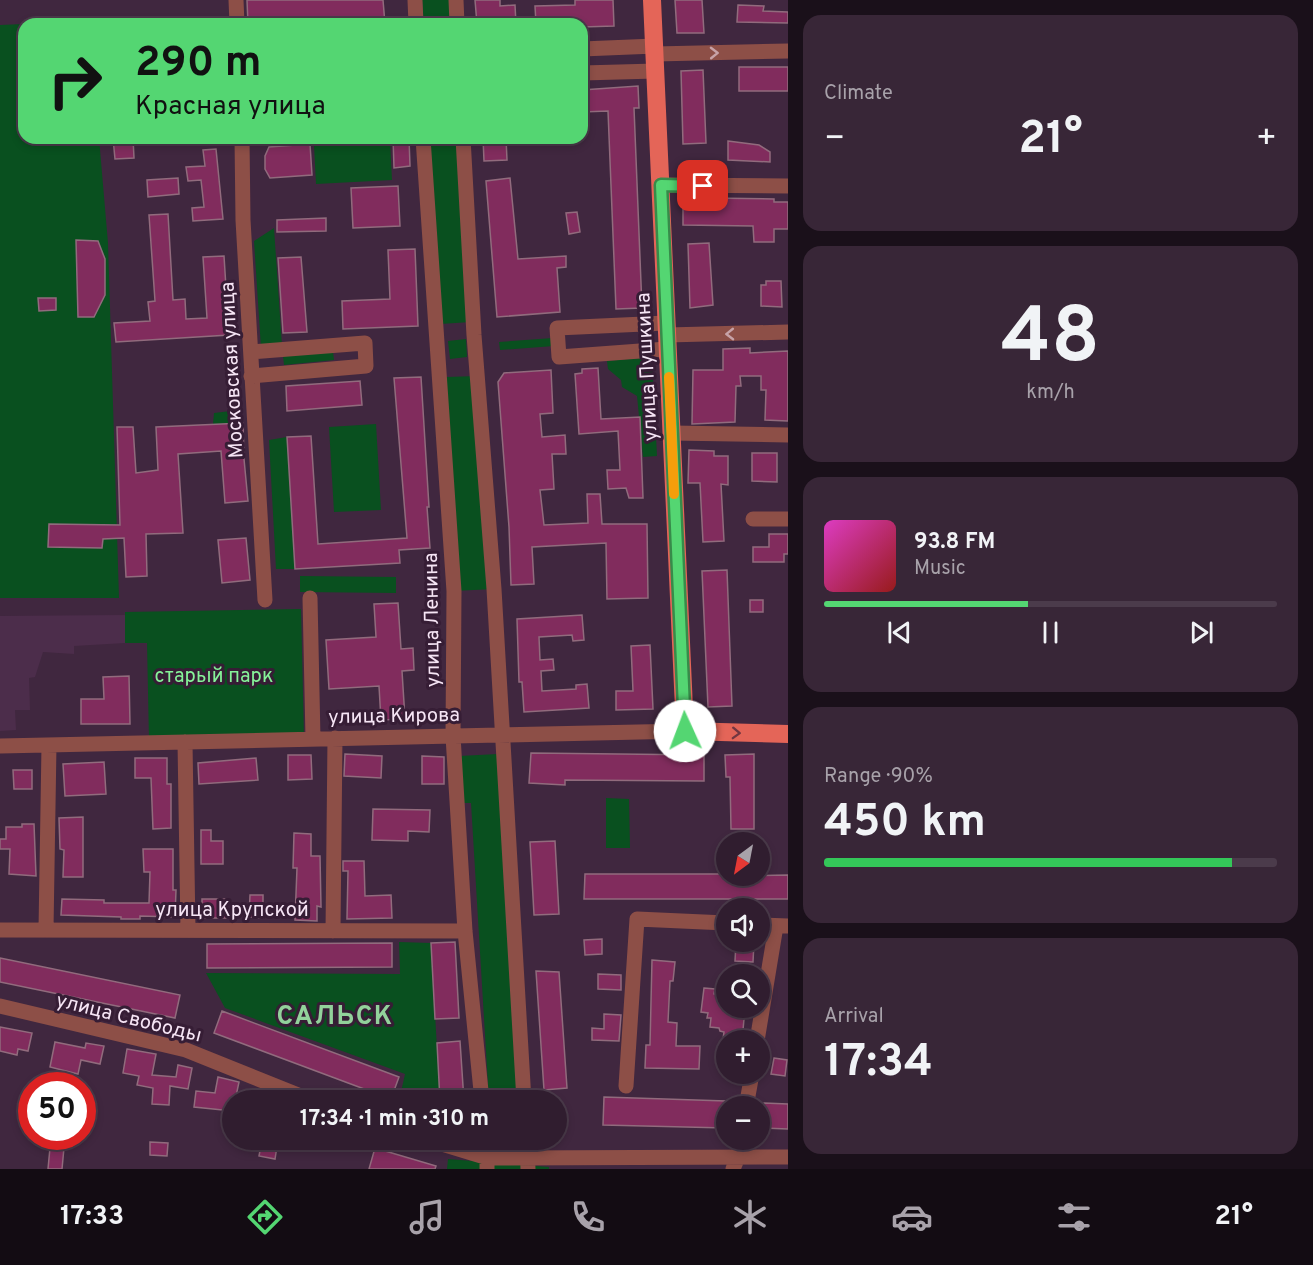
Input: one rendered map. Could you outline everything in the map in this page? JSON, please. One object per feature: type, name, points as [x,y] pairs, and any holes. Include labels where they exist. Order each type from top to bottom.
[{"type":"main road","name":"улица Пушкина","points":[[652,0],[685,731]]},
{"type":"main road","name":"улица Кирова","points":[[685,731],[788,734]]},
{"type":"street","points":[[236,0],[237,18]]},
{"type":"street","points":[[415,0],[416,18]]},
{"type":"street","points":[[456,0],[457,18]]},
{"type":"street","points":[[588,50],[655,57],[788,51]]},
{"type":"street","points":[[588,72],[655,57]]},
{"type":"street","name":"Московская улица","points":[[242,144],[243,220],[265,600]]},
{"type":"street","name":"улица Ленина","points":[[423,144],[454,591],[453,736],[465,931],[481,1090]]},
{"type":"street","points":[[463,144],[473,329],[494,589],[523,1090]]},
{"type":"street","points":[[661,185],[788,186]]},
{"type":"street","points":[[667,335],[559,357],[557,328],[667,335],[788,332]]},
{"type":"street","points":[[250,352],[365,343],[366,366],[251,376]]},
{"type":"street","points":[[672,433],[788,435]]},
{"type":"street","points":[[753,519],[788,519]]},
{"type":"street","points":[[310,598],[313,739]]},
{"type":"street","name":"улица Кирова","points":[[0,746],[685,731]]},
{"type":"street","points":[[333,931],[342,738]]},
{"type":"street","points":[[185,742],[188,930]]},
{"type":"street","points":[[46,930],[49,745]]},
{"type":"street","points":[[626,1086],[637,919],[716,923]]},
{"type":"street","points":[[759,1030],[782,926]]},
{"type":"street","name":"улица Крупской","points":[[0,930],[465,931]]},
{"type":"street","name":"улица Свободы","points":[[0,1006],[186,1050],[286,1090]]},
{"type":"street","points":[[455,1150],[488,1163],[736,1163],[788,1157]]},
{"type":"street","points":[[475,1169],[488,1163]]},
{"type":"shaded area","points":[[125,615],[125,643],[74,646],[74,654],[43,652],[35,677],[29,678],[30,710],[15,710],[16,730],[0,731],[0,616]]},
{"type":"green space","points":[[422,0],[451,0],[452,18],[424,18]]},
{"type":"green space","points":[[18,24],[18,144],[100,144],[108,243],[119,598],[0,598],[0,25]]},
{"type":"green space","points":[[390,144],[392,180],[316,184],[314,145]]},
{"type":"green space","points":[[429,144],[461,144],[471,322],[440,324]]},
{"type":"green space","points":[[274,228],[282,346],[261,348],[254,241]]},
{"type":"green space","points":[[553,338],[554,346],[500,350],[499,342]]},
{"type":"green space","points":[[466,339],[467,357],[450,359],[448,341]]},
{"type":"green space","points":[[333,352],[334,360],[284,365],[283,356]]},
{"type":"green space","points":[[652,357],[657,456],[643,457],[637,396],[622,387],[621,380],[608,369],[607,361]]},
{"type":"green space","points":[[478,376],[494,589],[454,591],[446,377]]},
{"type":"green space","points":[[239,410],[243,423],[213,424],[214,413]]},
{"type":"green space","points":[[376,424],[381,510],[334,512],[329,427]]},
{"type":"green space","points":[[287,437],[295,569],[276,569],[269,440]]},
{"type":"green space","points":[[300,576],[396,577],[396,593],[300,592]]},
{"type":"green space","name":"старый парк","points":[[301,609],[304,738],[149,740],[147,643],[125,643],[125,612]]},
{"type":"green space","points":[[498,754],[519,1090],[488,1090],[471,803],[462,803],[459,756]]},
{"type":"green space","points":[[606,798],[629,799],[630,848],[606,848]]},
{"type":"green space","points":[[399,942],[431,943],[439,1090],[401,1090],[405,1074],[225,1008],[206,973],[400,974]]},
{"type":"green space","points":[[448,1159],[549,1167],[549,1169],[447,1169]]},
{"type":"building","points":[[247,0],[383,0],[384,18],[248,18]]},
{"type":"building","points":[[475,0],[500,0],[500,6],[515,5],[516,18],[476,18]]},
{"type":"building","points":[[575,0],[613,0],[614,26],[588,27],[588,18],[536,18],[535,6],[575,5]]},
{"type":"building","points":[[675,0],[702,0],[704,33],[677,33]]},
{"type":"building","points":[[738,5],[764,6],[763,11],[788,12],[788,23],[737,22]]},
{"type":"building","points":[[739,67],[788,67],[788,91],[739,91]]},
{"type":"building","points":[[703,70],[706,143],[683,144],[681,71]]},
{"type":"building","points":[[638,86],[639,108],[634,108],[642,308],[616,309],[608,111],[588,112],[588,90]]},
{"type":"building","points":[[728,141],[759,145],[770,152],[770,162],[728,160]]},
{"type":"building","points":[[114,144],[133,144],[134,158],[115,159]]},
{"type":"building","points":[[310,144],[312,175],[270,178],[265,169],[265,156],[269,147]]},
{"type":"building","points":[[393,144],[409,144],[410,166],[394,168]]},
{"type":"building","points":[[483,144],[506,144],[507,160],[484,161]]},
{"type":"building","points":[[216,149],[223,219],[193,221],[192,208],[204,207],[201,180],[188,181],[186,167],[205,166],[203,150]]},
{"type":"building","points":[[178,178],[179,194],[148,197],[147,180]]},
{"type":"building","points":[[510,178],[518,259],[566,256],[566,267],[557,268],[560,312],[497,317],[486,181]]},
{"type":"building","points":[[398,186],[400,226],[353,228],[351,188]]},
{"type":"building","points":[[709,198],[774,199],[774,202],[788,202],[788,229],[774,229],[774,242],[754,242],[753,226],[683,225],[683,200],[709,200]]},
{"type":"building","points":[[577,212],[580,232],[569,234],[566,213]]},
{"type":"building","points":[[168,214],[173,300],[185,299],[186,319],[207,318],[203,257],[224,256],[229,335],[116,342],[114,323],[150,321],[148,302],[155,301],[149,215]]},
{"type":"building","points":[[326,218],[326,231],[277,232],[277,220]]},
{"type":"building","points":[[76,240],[98,241],[105,259],[105,295],[94,317],[78,317]]},
{"type":"building","points":[[709,243],[713,305],[690,308],[688,244]]},
{"type":"building","points":[[415,249],[418,326],[343,329],[342,301],[390,299],[388,250]]},
{"type":"building","points":[[301,257],[307,332],[283,333],[278,258]]},
{"type":"building","points":[[766,281],[781,281],[782,307],[761,306],[761,285],[766,285]]},
{"type":"building","points":[[38,298],[56,298],[56,310],[39,311]]},
{"type":"building","points":[[750,348],[750,353],[788,351],[788,421],[765,420],[766,390],[761,390],[761,376],[740,376],[741,386],[736,386],[735,422],[692,424],[693,370],[723,370],[723,349]]},
{"type":"building","points":[[598,368],[601,419],[640,417],[643,498],[629,498],[626,488],[608,489],[607,470],[620,470],[618,431],[579,434],[575,374],[582,373],[582,369]]},
{"type":"building","points":[[551,370],[553,413],[540,414],[542,437],[565,435],[566,454],[552,454],[554,489],[540,490],[544,525],[588,523],[587,494],[600,494],[602,524],[647,524],[648,598],[607,599],[606,543],[532,547],[534,584],[511,585],[498,382],[504,373]]},
{"type":"building","points":[[421,377],[430,548],[399,550],[400,563],[295,569],[287,437],[311,436],[318,544],[407,538],[394,378]]},
{"type":"building","points":[[360,381],[362,405],[287,411],[286,386]]},
{"type":"building","points":[[243,423],[248,501],[225,503],[221,451],[178,454],[183,533],[146,534],[147,576],[126,577],[124,538],[103,539],[102,548],[48,547],[49,524],[120,525],[117,427],[133,427],[136,473],[158,470],[156,427]]},
{"type":"building","points":[[689,450],[714,451],[714,456],[728,456],[728,485],[721,484],[724,541],[703,542],[700,483],[688,483]]},
{"type":"building","points":[[752,453],[777,453],[777,482],[752,481]]},
{"type":"building","points":[[769,534],[788,534],[788,554],[784,554],[784,562],[753,562],[753,547],[769,547]]},
{"type":"building","points":[[246,538],[250,580],[222,583],[218,540]]},
{"type":"building","points":[[727,570],[732,706],[708,707],[702,571]]},
{"type":"building","points":[[750,600],[763,600],[763,612],[750,612]]},
{"type":"building","points":[[398,603],[401,649],[413,648],[414,670],[402,671],[405,719],[381,720],[379,686],[329,689],[326,640],[376,637],[374,604]]},
{"type":"building","points":[[582,615],[584,640],[573,641],[572,635],[539,637],[540,660],[553,659],[554,670],[541,671],[542,691],[576,689],[576,685],[587,684],[589,708],[524,712],[522,682],[519,682],[517,619]]},
{"type":"building","points":[[650,645],[653,709],[616,710],[616,691],[633,691],[631,646]]},
{"type":"building","points":[[129,676],[130,724],[81,724],[81,699],[104,699],[103,677]]},
{"type":"building","points":[[531,753],[704,755],[704,781],[565,780],[565,785],[529,783]]},
{"type":"building","points":[[345,754],[382,756],[381,778],[344,776]]},
{"type":"building","points":[[754,754],[754,829],[731,829],[730,777],[726,777],[725,755]]},
{"type":"building","points":[[288,755],[311,755],[312,779],[288,780]]},
{"type":"building","points":[[422,756],[444,757],[444,784],[422,784]]},
{"type":"building","points":[[135,758],[167,758],[167,784],[171,784],[171,828],[153,829],[151,778],[135,778]]},
{"type":"building","points":[[256,758],[258,780],[199,784],[198,763]]},
{"type":"building","points":[[104,762],[106,794],[65,796],[63,764]]},
{"type":"building","points":[[13,770],[32,770],[32,789],[14,789]]},
{"type":"building","points":[[373,809],[430,810],[429,832],[408,831],[408,841],[372,840]]},
{"type":"building","points":[[83,817],[83,877],[63,877],[64,850],[60,849],[59,818]]},
{"type":"building","points":[[22,824],[34,824],[36,876],[9,874],[10,849],[0,849],[0,839],[6,839],[6,827],[22,827]]},
{"type":"building","points":[[201,830],[211,830],[211,841],[223,841],[223,864],[201,864]]},
{"type":"building","points":[[294,833],[311,834],[311,856],[320,856],[321,907],[317,906],[317,921],[295,920],[297,868],[293,868]]},
{"type":"building","points":[[555,841],[559,914],[534,915],[530,842]]},
{"type":"building","points":[[143,849],[173,849],[175,917],[140,916],[140,919],[121,919],[121,917],[61,915],[62,899],[104,900],[104,903],[149,903],[150,872],[144,872]]},
{"type":"building","points":[[343,861],[364,861],[365,896],[391,895],[392,918],[347,919],[348,871],[343,871]]},
{"type":"building","points":[[585,874],[716,874],[716,886],[770,886],[770,875],[788,875],[788,899],[584,899]]},
{"type":"building","points":[[250,895],[263,895],[263,918],[249,917]]},
{"type":"building","points":[[202,899],[227,899],[227,918],[202,918]]},
{"type":"building","points":[[602,939],[602,954],[585,955],[584,940]]},
{"type":"building","points":[[455,942],[459,1018],[435,1019],[431,943]]},
{"type":"building","points":[[392,943],[392,967],[207,968],[207,944]]},
{"type":"building","points":[[735,952],[754,952],[753,962],[735,961]]},
{"type":"building","points":[[0,958],[180,995],[175,1018],[0,982]]},
{"type":"building","points":[[652,960],[675,962],[673,981],[670,981],[668,1022],[677,1023],[676,1046],[700,1046],[699,1069],[645,1068],[646,1045],[650,1045]]},
{"type":"building","points":[[536,971],[559,972],[567,1088],[544,1090]]},
{"type":"building","points":[[598,974],[621,975],[621,990],[598,989]]},
{"type":"building","points":[[704,988],[715,989],[716,1018],[744,1018],[743,1030],[720,1030],[710,1027],[711,1018],[707,1018],[708,1013],[701,1012]]},
{"type":"building","points":[[222,1011],[399,1077],[394,1090],[367,1090],[214,1033]]},
{"type":"building","points":[[604,1014],[621,1015],[619,1041],[592,1040],[592,1028],[604,1029]]},
{"type":"building","points":[[0,1027],[32,1033],[28,1051],[18,1049],[17,1055],[0,1051]]},
{"type":"building","points":[[460,1041],[463,1090],[439,1090],[437,1043]]},
{"type":"building","points":[[55,1042],[85,1048],[86,1043],[104,1046],[100,1064],[81,1060],[78,1072],[50,1067]]},
{"type":"building","points":[[127,1049],[156,1054],[152,1075],[176,1077],[178,1065],[192,1068],[188,1089],[170,1086],[169,1105],[152,1104],[153,1088],[137,1085],[139,1076],[123,1073]]},
{"type":"building","points":[[774,1058],[787,1060],[785,1076],[771,1074]]},
{"type":"building","points":[[218,1077],[239,1082],[237,1090],[222,1090],[222,1110],[194,1107],[196,1091],[215,1093]]},
{"type":"building","points":[[604,1097],[716,1101],[716,1128],[603,1125]]},
{"type":"building","points":[[770,1103],[788,1104],[788,1129],[770,1128]]},
{"type":"building","points":[[150,1142],[168,1143],[167,1156],[150,1155]]},
{"type":"building","points":[[50,1150],[64,1150],[62,1169],[48,1169]]},
{"type":"building","points":[[260,1150],[276,1150],[275,1159],[259,1156]]},
{"type":"building","points":[[374,1150],[382,1150],[436,1166],[435,1169],[369,1169]]},
{"type":"slow traffic","points":[[669,377],[674,494]]},
{"type":"district","name":"САЛЬСК","points":[[335,1015]]},
{"type":"route","points":[[685,731],[661,185],[703,186]]}]
